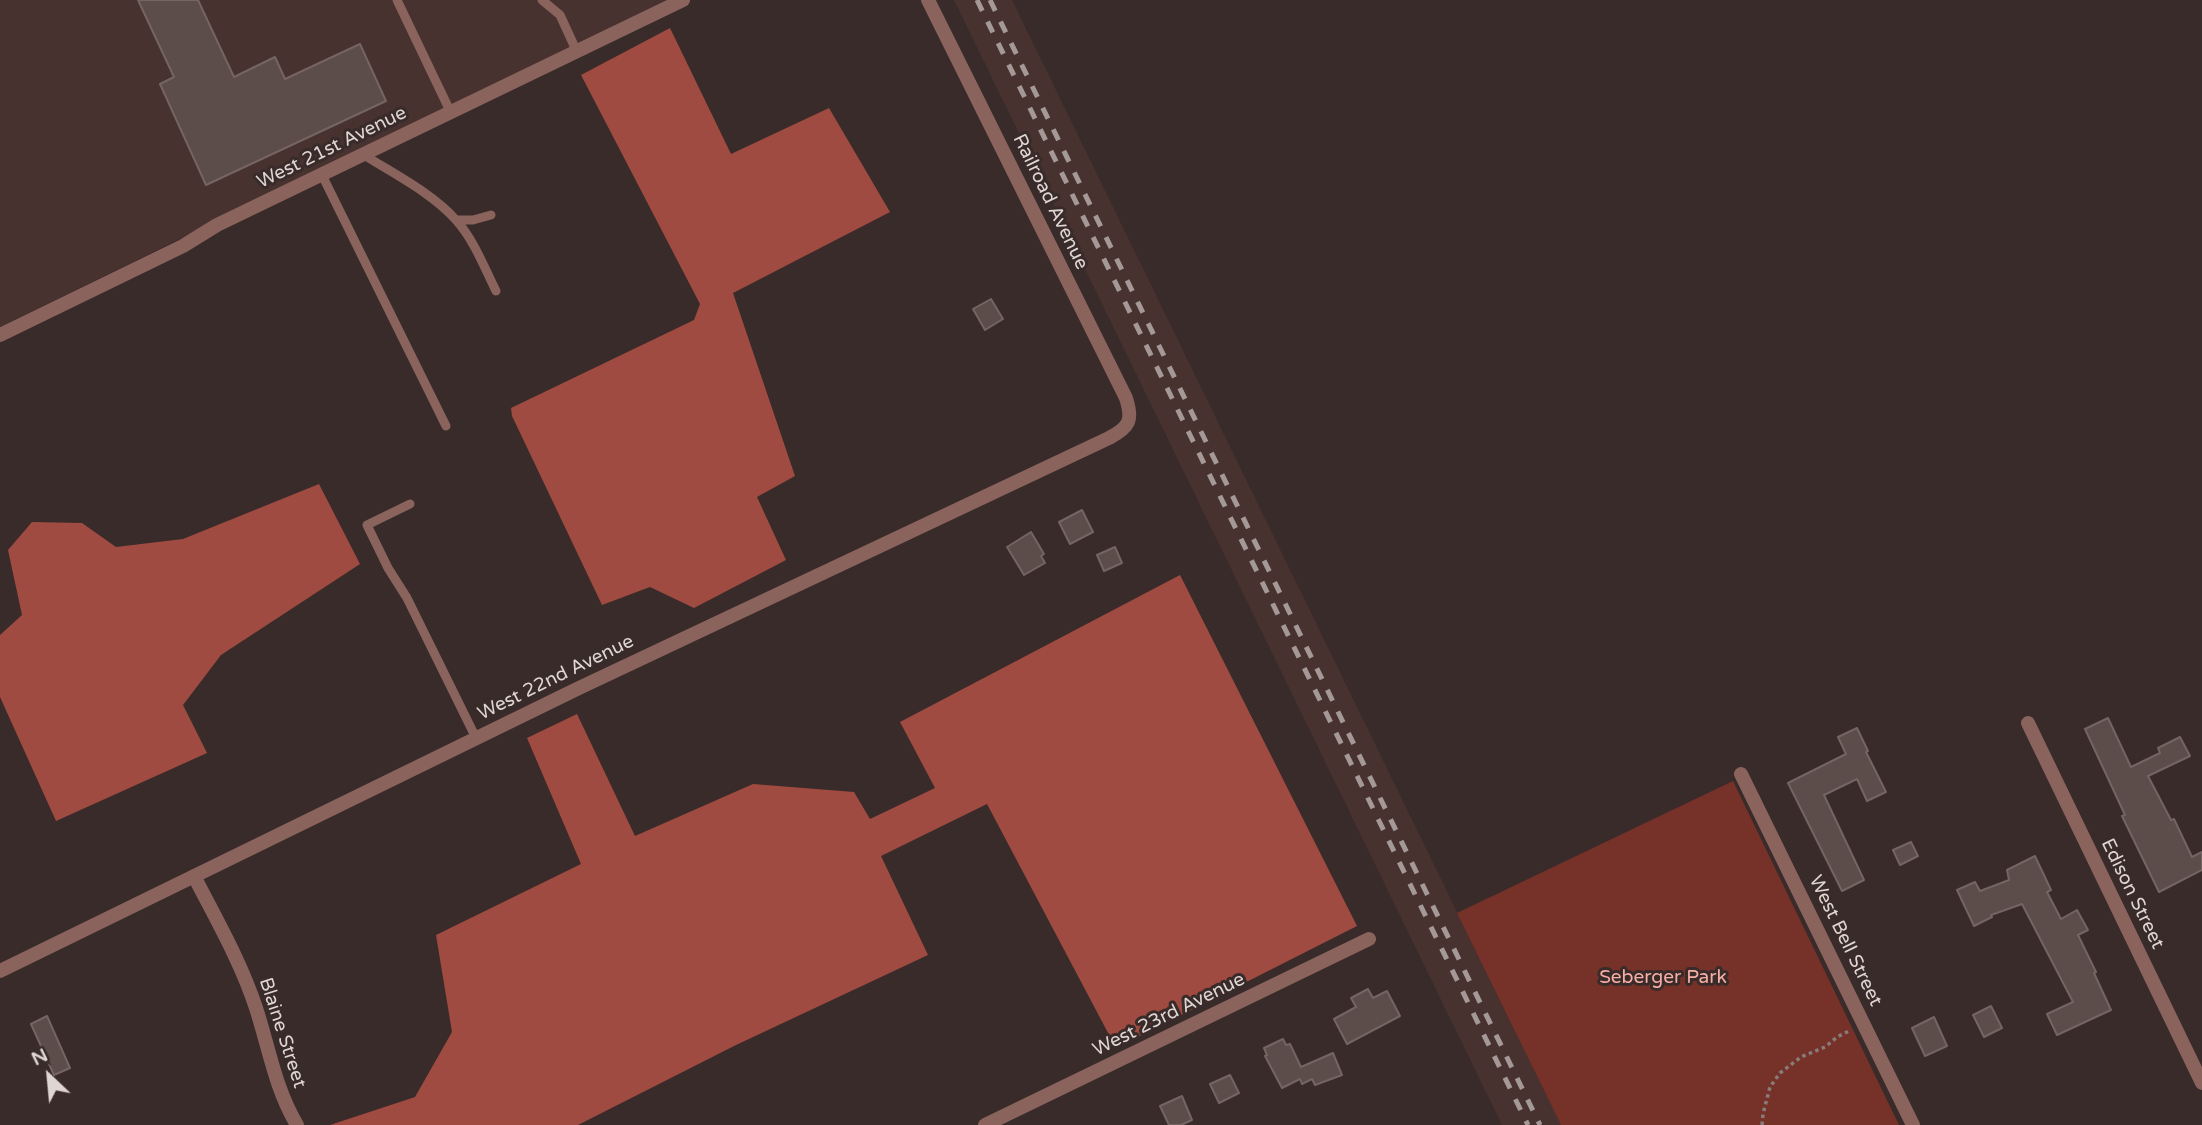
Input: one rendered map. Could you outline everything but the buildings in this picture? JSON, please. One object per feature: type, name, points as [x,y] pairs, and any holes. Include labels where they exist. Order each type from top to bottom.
[{"type":"street","name":"West 21st Avenue","points":[[0,335],[183,246],[216,225],[683,0]]},
{"type":"street","name":"Railroad Avenue","points":[[928,0],[1126,398],[1129,423]]},
{"type":"street","name":"West 22nd Avenue","points":[[0,971],[476,738],[1110,438],[1129,423]]},
{"type":"street","name":"Edison Street","points":[[2028,723],[2202,1083]]},
{"type":"street","name":"West Bell Street","points":[[1741,774],[1913,1125]]},
{"type":"street","name":"Blaine Street","points":[[194,876],[250,992],[278,1088],[297,1125]]},
{"type":"street","name":"West 23rd Avenue","points":[[985,1125],[1369,939]]},
{"type":"lane","points":[[397,0],[451,113]]},
{"type":"lane","points":[[542,0],[560,15],[578,52]]},
{"type":"lane","points":[[364,155],[426,195],[456,220],[477,252],[496,291]]},
{"type":"lane","points":[[322,175],[446,426]]},
{"type":"lane","points":[[456,220],[473,220],[491,215]]},
{"type":"lane","points":[[410,504],[367,525],[388,568],[407,598],[476,738]]},
{"type":"path","points":[[1762,1125],[1770,1087],[1780,1073],[1808,1053],[1825,1047],[1844,1033],[1865,1026]]},
{"type":"shaded area","points":[[0,0],[667,0],[0,327]]},
{"type":"shaded area","points":[[954,0],[1012,0],[1561,1125],[1502,1125]]},
{"type":"shaded area","points":[[670,28],[731,154],[829,108],[890,212],[733,293],[795,476],[757,497],[786,560],[694,608],[650,587],[602,605],[512,416],[511,408],[694,320],[700,304],[581,75]]},
{"type":"shaded area","points":[[319,484],[360,564],[221,655],[183,705],[207,753],[56,821],[0,697],[0,635],[22,615],[8,550],[32,522],[82,523],[116,547],[183,539]]},
{"type":"shaded area","points":[[1180,575],[1357,926],[1116,1048],[987,804],[881,856],[928,955],[736,1045],[578,1125],[330,1125],[415,1097],[452,1032],[436,935],[581,864],[527,738],[577,714],[635,836],[753,784],[854,792],[870,819],[935,788],[900,722]]},
{"type":"green space","name":"Seberger Park","points":[[1733,781],[1899,1125],[1561,1125],[1457,913]]},
{"type":"railway","points":[[977,0],[1528,1125]]},
{"type":"railway","points":[[990,0],[1540,1125]]}]
